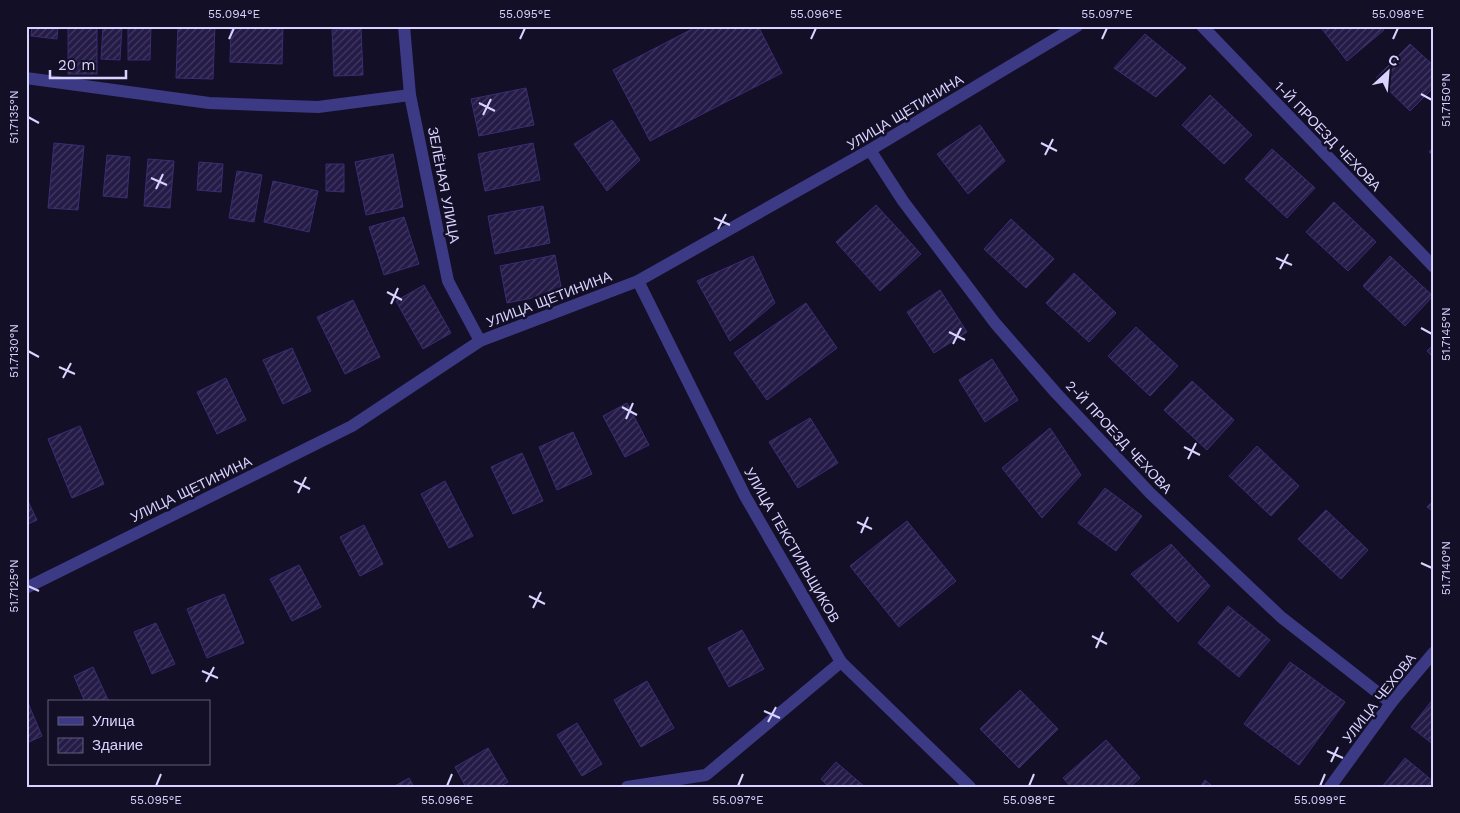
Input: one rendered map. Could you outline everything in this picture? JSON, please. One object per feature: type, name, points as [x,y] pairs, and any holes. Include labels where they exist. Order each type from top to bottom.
[{"type":"street","name":"ЗЕЛЁНАЯ УЛИЦА","points":[[404,26],[410,95],[448,281],[480,341]]},
{"type":"street","name":"УЛИЦА ЩЕТИНИНА","points":[[26,588],[352,426],[480,341],[638,281],[870,150],[1077,26]]},
{"type":"street","name":"1-Й ПРОЕЗД ЧЕХОВА","points":[[1202,26],[1434,267]]},
{"type":"street","points":[[26,78],[209,103],[318,107],[410,95]]},
{"type":"street","name":"2-Й ПРОЕЗД ЧЕХОВА","points":[[870,150],[903,201],[995,323],[1056,393],[1150,493],[1281,617],[1391,703]]},
{"type":"street","name":"УЛИЦА ТЕКСТИЛЬЩИКОВ","points":[[638,281],[745,496],[841,662],[970,787]]},
{"type":"street","name":"УЛИЦА ЧЕХОВА","points":[[1330,787],[1391,703],[1434,652]]},
{"type":"street","points":[[693,787],[706,774],[841,662]]},
{"type":"street","points":[[627,787],[706,774]]},
{"type":"building","points":[[32,26],[58,26],[57,39],[31,36]]},
{"type":"building","points":[[68,26],[97,26],[97,74],[68,74]]},
{"type":"building","points":[[103,26],[122,26],[120,60],[101,59]]},
{"type":"building","points":[[128,26],[151,26],[150,60],[128,60]]},
{"type":"building","points":[[178,26],[215,26],[213,79],[176,78]]},
{"type":"building","points":[[231,26],[283,26],[282,64],[230,62]]},
{"type":"building","points":[[698,26],[758,26],[782,73],[650,141],[613,70]]},
{"type":"building","points":[[1325,26],[1382,26],[1384,30],[1347,61],[1322,29]]},
{"type":"building","points":[[361,29],[363,75],[334,76],[332,30]]},
{"type":"building","points":[[1145,34],[1186,68],[1156,97],[1114,68]]},
{"type":"building","points":[[1410,44],[1434,66],[1434,87],[1410,111],[1376,78]]},
{"type":"building","points":[[526,88],[534,125],[479,136],[471,99]]},
{"type":"building","points":[[1210,95],[1252,135],[1224,164],[1182,125]]},
{"type":"building","points":[[612,120],[640,160],[607,191],[574,144]]},
{"type":"building","points":[[980,125],[1005,161],[968,194],[937,154]]},
{"type":"building","points":[[54,143],[84,146],[78,210],[48,208]]},
{"type":"building","points":[[533,143],[540,180],[485,191],[478,154]]},
{"type":"building","points":[[1434,146],[1434,156],[1429,152]]},
{"type":"building","points":[[1272,149],[1315,188],[1287,218],[1245,179]]},
{"type":"building","points":[[393,154],[403,207],[366,215],[355,162]]},
{"type":"building","points":[[107,155],[130,157],[127,198],[103,196]]},
{"type":"building","points":[[148,159],[174,161],[170,208],[144,206]]},
{"type":"building","points":[[199,162],[223,164],[221,192],[197,190]]},
{"type":"building","points":[[326,164],[344,164],[344,192],[326,191]]},
{"type":"building","points":[[237,171],[262,175],[254,222],[229,218]]},
{"type":"building","points":[[273,181],[318,191],[309,232],[264,222]]},
{"type":"building","points":[[1334,202],[1376,242],[1348,271],[1306,232]]},
{"type":"building","points":[[876,205],[921,254],[880,291],[836,242]]},
{"type":"building","points":[[543,206],[550,243],[495,254],[488,216]]},
{"type":"building","points":[[404,217],[419,264],[384,275],[369,227]]},
{"type":"building","points":[[1011,219],[1054,259],[1026,288],[984,249]]},
{"type":"building","points":[[555,255],[562,292],[507,303],[500,266]]},
{"type":"building","points":[[753,256],[775,303],[730,341],[697,281]]},
{"type":"building","points":[[1390,256],[1433,296],[1405,326],[1363,286]]},
{"type":"building","points":[[1074,273],[1116,313],[1089,342],[1046,303]]},
{"type":"building","points":[[424,285],[451,333],[423,349],[396,301]]},
{"type":"building","points":[[940,290],[967,332],[934,353],[907,312]]},
{"type":"building","points":[[353,300],[380,357],[345,374],[317,317]]},
{"type":"building","points":[[806,303],[837,348],[767,400],[734,353]]},
{"type":"building","points":[[1136,327],[1178,366],[1150,396],[1108,356]]},
{"type":"building","points":[[1434,344],[1434,358],[1427,351]]},
{"type":"building","points":[[292,348],[311,391],[283,404],[263,360]]},
{"type":"building","points":[[992,359],[1018,400],[985,422],[959,380]]},
{"type":"building","points":[[226,378],[246,420],[217,434],[197,392]]},
{"type":"building","points":[[1192,381],[1234,420],[1207,450],[1164,410]]},
{"type":"building","points":[[627,403],[649,445],[625,457],[603,416]]},
{"type":"building","points":[[810,418],[838,463],[798,488],[769,442]]},
{"type":"building","points":[[80,426],[104,484],[72,498],[48,439]]},
{"type":"building","points":[[1050,428],[1081,475],[1042,518],[1002,468]]},
{"type":"building","points":[[573,432],[592,474],[557,490],[539,447]]},
{"type":"building","points":[[1257,446],[1299,486],[1271,516],[1229,476]]},
{"type":"building","points":[[522,453],[543,501],[513,514],[491,467]]},
{"type":"building","points":[[445,481],[473,536],[449,548],[421,494]]},
{"type":"building","points":[[1105,488],[1142,516],[1116,551],[1078,523]]},
{"type":"building","points":[[26,497],[37,520],[26,525]]},
{"type":"building","points":[[1434,500],[1434,512],[1427,507]]},
{"type":"building","points":[[1326,510],[1368,550],[1341,579],[1298,539]]},
{"type":"building","points":[[907,521],[956,581],[899,627],[850,566]]},
{"type":"building","points":[[364,525],[383,564],[360,576],[340,537]]},
{"type":"building","points":[[1171,544],[1210,586],[1178,622],[1131,574]]},
{"type":"building","points":[[299,565],[321,607],[292,621],[270,579]]},
{"type":"building","points":[[224,594],[244,643],[207,658],[187,609]]},
{"type":"building","points":[[1228,606],[1270,640],[1239,677],[1198,643]]},
{"type":"building","points":[[156,623],[175,664],[152,674],[134,632]]},
{"type":"building","points":[[742,630],[764,669],[729,687],[708,648]]},
{"type":"building","points":[[1290,662],[1345,702],[1299,765],[1244,724]]},
{"type":"building","points":[[93,667],[108,700],[84,700],[74,676]]},
{"type":"building","points":[[647,681],[674,728],[641,747],[614,700]]},
{"type":"building","points":[[1020,690],[1058,729],[1019,768],[980,729]]},
{"type":"building","points":[[26,698],[42,736],[27,743],[26,741]]},
{"type":"building","points":[[1434,698],[1434,745],[1411,727]]},
{"type":"building","points":[[577,723],[602,764],[582,776],[557,735]]},
{"type":"building","points":[[1106,740],[1140,778],[1130,787],[1071,787],[1063,778]]},
{"type":"building","points":[[488,748],[508,782],[499,787],[466,787],[455,767]]},
{"type":"building","points":[[1405,758],[1434,782],[1434,787],[1382,787]]},
{"type":"building","points":[[836,762],[865,787],[829,787],[821,779]]},
{"type":"building","points":[[409,778],[414,787],[393,787]]},
{"type":"building","points":[[1205,780],[1213,787],[1200,787]]}]
